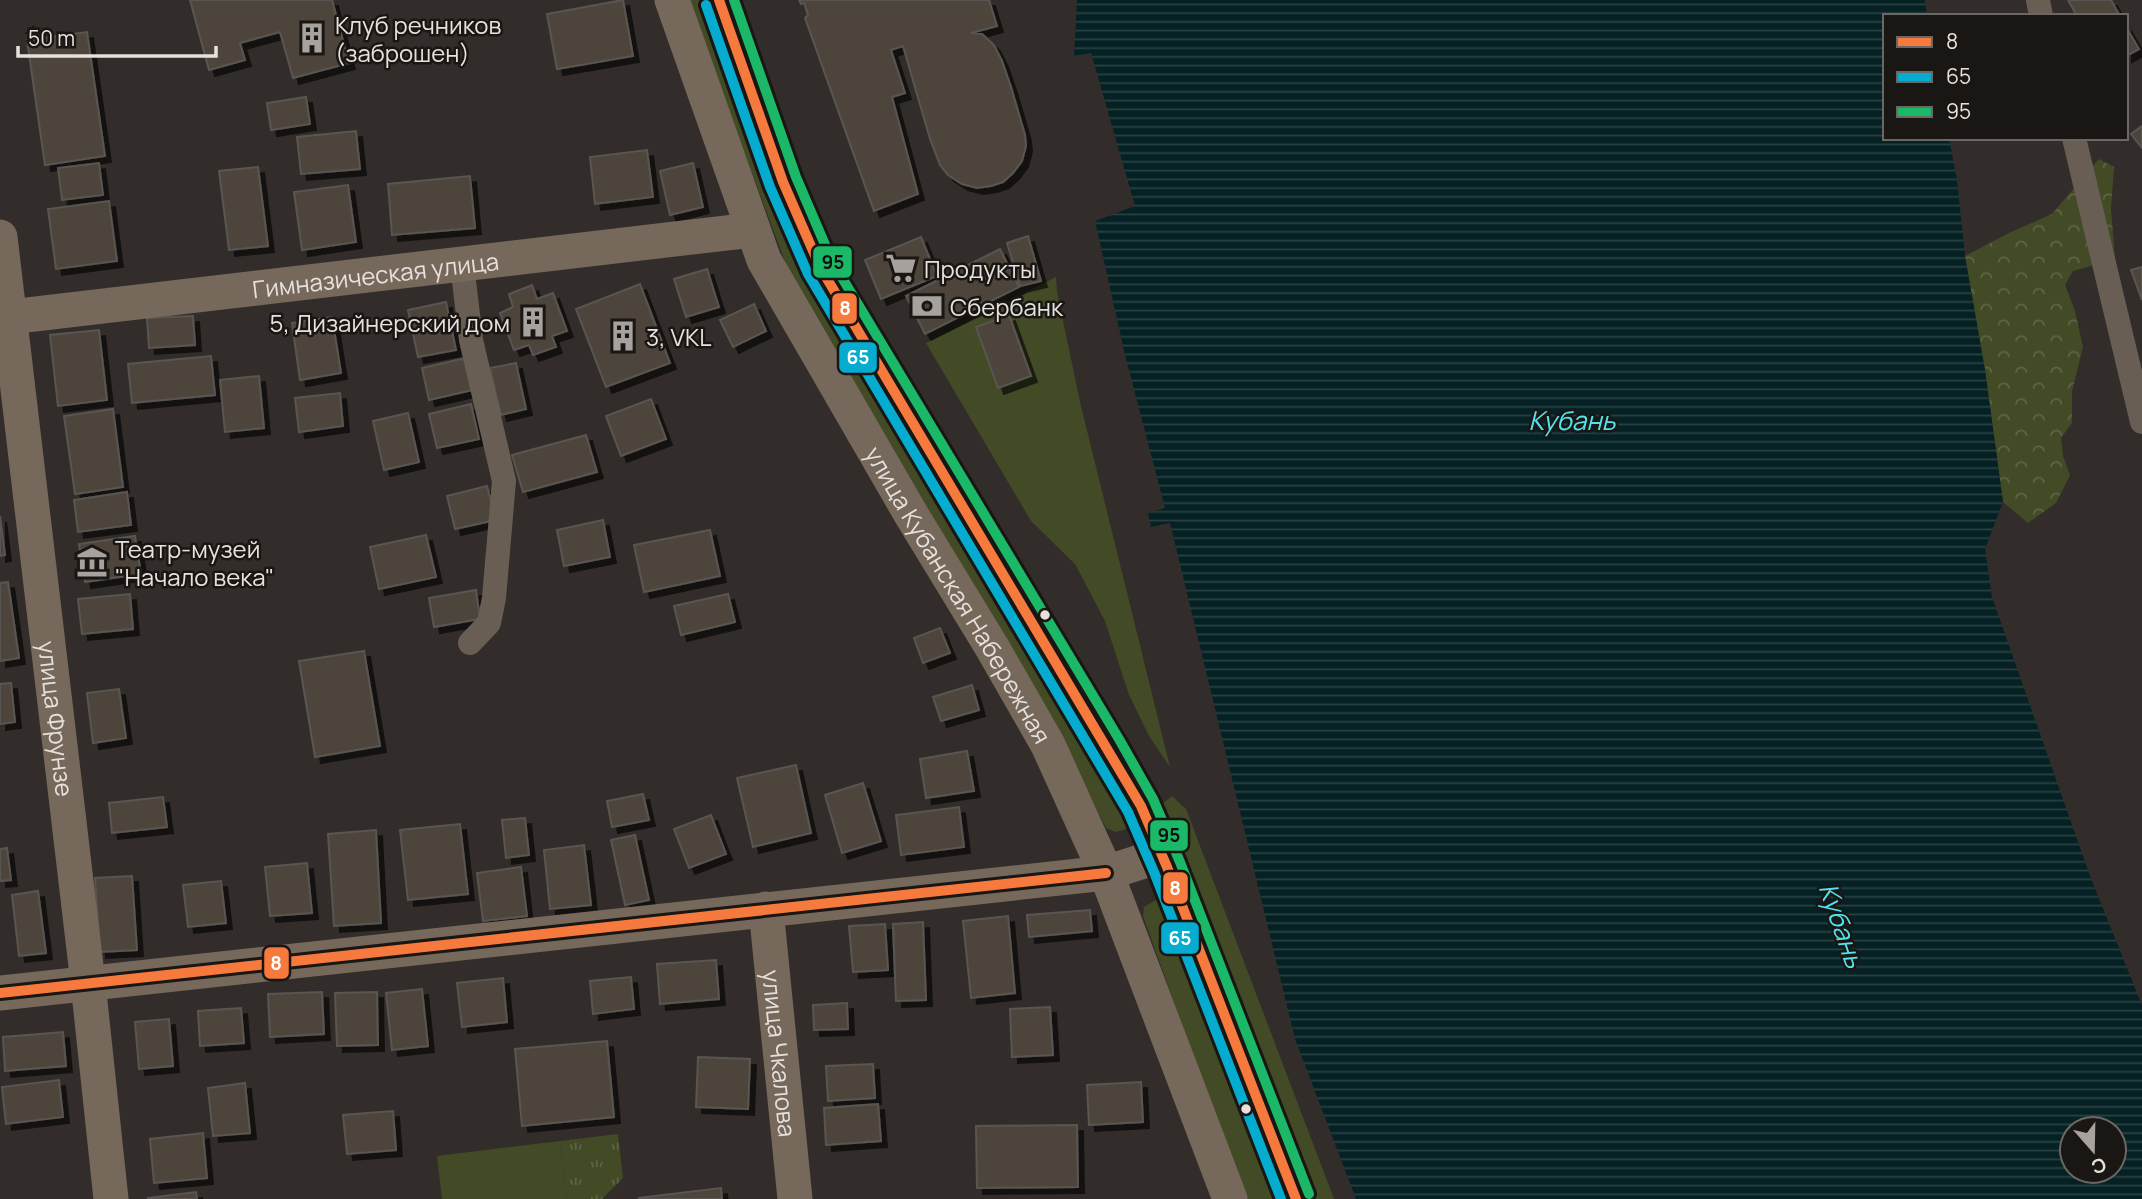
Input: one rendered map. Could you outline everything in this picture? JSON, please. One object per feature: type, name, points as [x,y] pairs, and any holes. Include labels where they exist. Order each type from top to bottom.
[{"type":"street","name":"улица Кубанская Набережная","points":[[671,0],[764,260],[1048,745],[1106,873],[1230,1199]]},
{"type":"street","name":"улица Кубанская Набережная","points":[[719,0],[783,182],[820,267],[1141,806],[1296,1199]]},
{"type":"street","points":[[2074,140],[2142,422]]},
{"type":"street","name":"Гимназическая улица","points":[[5,318],[752,230]]},
{"type":"street","name":"улица Фрунзе","points":[[0,237],[5,318],[88,983],[111,1199]]},
{"type":"street","points":[[462,264],[471,340],[504,481],[494,598],[489,623],[470,643]]},
{"type":"street","points":[[0,993],[1106,873],[1162,855]]},
{"type":"street","name":"улица Чкалова","points":[[766,909],[795,1199]]},
{"type":"green space","points":[[687,0],[706,0],[777,200],[1085,739],[1130,821],[1126,829],[1116,832],[1106,828],[1057,732],[786,264]]},
{"type":"green space","points":[[2099,159],[2114,167],[2111,209],[2115,259],[2073,271],[2065,285],[2075,311],[2083,347],[2072,391],[2072,423],[2061,438],[2063,456],[2070,475],[2056,503],[2028,523],[2003,502],[1985,370],[1965,256],[2052,214]]},
{"type":"green space","points":[[1056,277],[1080,402],[1170,767],[1149,736],[1129,695],[1105,621],[1075,564],[1031,521],[926,343]]},
{"type":"green space","points":[[1172,796],[1186,809],[1334,1199],[1313,1199],[1183,856],[1161,805]]},
{"type":"green space","points":[[1162,899],[1285,1199],[1245,1199],[1143,916],[1144,907]]},
{"type":"green space","points":[[618,1134],[623,1178],[602,1199],[567,1199],[560,1141]]},
{"type":"green space","points":[[560,1141],[567,1199],[442,1199],[437,1156]]},
{"type":"water","name":"Кубань","points":[[1077,0],[1925,0],[1927,14],[1883,14],[1883,140],[1949,140],[2003,502],[1985,549],[1992,597],[2090,876],[2142,1005],[2142,1199],[1356,1199],[1295,1039],[1170,523],[1151,527],[1148,513],[1165,508],[1125,355],[1095,221],[1135,206],[1091,53],[1074,56]]},
{"type":"building","name":"Клуб речников (заброшен)","points":[[190,0],[332,0],[349,63],[293,78],[280,32],[240,43],[245,60],[209,70]]},
{"type":"building","points":[[623,0],[633,56],[557,69],[547,14]]},
{"type":"building","points":[[799,0],[989,0],[997,26],[971,33],[982,34],[994,45],[1011,87],[1026,146],[1022,161],[1013,173],[1003,182],[977,188],[962,184],[948,175],[940,165],[930,139],[903,46],[891,50],[905,93],[892,97],[918,194],[874,211],[805,18],[808,15],[804,3],[801,4]]},
{"type":"building","points":[[2068,0],[2111,0],[2119,14],[2076,14]]},
{"type":"building","points":[[2128,30],[2139,49],[2128,55]]},
{"type":"building","points":[[87,32],[105,156],[45,165],[27,40]]},
{"type":"building","points":[[306,97],[310,124],[271,130],[267,103]]},
{"type":"building","points":[[2142,126],[2142,148],[2131,134]]},
{"type":"building","points":[[356,131],[360,169],[301,174],[297,137]]},
{"type":"building","points":[[647,150],[653,197],[595,204],[590,157]]},
{"type":"building","points":[[99,163],[103,195],[62,200],[58,168]]},
{"type":"building","points":[[693,163],[703,207],[670,215],[660,171]]},
{"type":"building","points":[[258,167],[268,246],[229,250],[219,171]]},
{"type":"building","points":[[470,176],[475,228],[392,235],[388,184]]},
{"type":"building","points":[[348,185],[356,242],[302,250],[294,192]]},
{"type":"building","points":[[109,201],[117,261],[56,269],[48,209]]},
{"type":"building","points":[[1028,236],[1041,281],[1020,286],[1007,243]]},
{"type":"building","name":"Продукты","points":[[921,237],[937,276],[881,299],[865,260]]},
{"type":"building","points":[[1000,249],[1019,287],[925,334],[906,296]]},
{"type":"building","points":[[2142,267],[2142,300],[2131,270]]},
{"type":"building","points":[[707,269],[719,307],[686,317],[674,279]]},
{"type":"building","name":"3, VKL","points":[[640,284],[670,363],[606,387],[576,309]]},
{"type":"building","name":"5, Дизайнерский дом","points":[[532,285],[537,299],[553,293],[567,331],[552,336],[556,347],[533,355],[529,345],[514,350],[500,313],[513,307],[509,294]]},
{"type":"building","points":[[446,302],[456,350],[418,357],[408,310]]},
{"type":"building","points":[[754,304],[766,331],[733,347],[720,320]]},
{"type":"building","points":[[1009,315],[1031,376],[998,388],[976,327]]},
{"type":"building","points":[[193,316],[195,345],[149,348],[147,318]]},
{"type":"building","points":[[332,317],[341,373],[300,380],[292,323]]},
{"type":"building","points":[[99,330],[107,400],[58,406],[50,335]]},
{"type":"building","points":[[211,356],[215,395],[132,403],[128,364]]},
{"type":"building","points":[[470,357],[477,389],[429,400],[422,368]]},
{"type":"building","points":[[516,363],[526,409],[501,415],[490,368]]},
{"type":"building","points":[[259,376],[264,428],[225,432],[220,380]]},
{"type":"building","points":[[340,393],[343,426],[299,432],[295,398]]},
{"type":"building","points":[[651,399],[666,439],[621,456],[606,416]]},
{"type":"building","points":[[471,404],[479,439],[437,448],[429,414]]},
{"type":"building","points":[[113,409],[123,487],[75,494],[64,416]]},
{"type":"building","points":[[408,413],[419,462],[384,470],[373,421]]},
{"type":"building","points":[[586,435],[597,472],[523,492],[512,455]]},
{"type":"building","points":[[487,486],[496,520],[455,529],[447,496]]},
{"type":"building","points":[[127,492],[131,525],[78,532],[74,500]]},
{"type":"building","points":[[0,516],[5,555],[0,556]]},
{"type":"building","points":[[603,520],[610,557],[564,566],[557,530]]},
{"type":"building","points":[[710,530],[720,576],[644,592],[634,545]]},
{"type":"building","points":[[426,535],[436,577],[379,589],[370,547]]},
{"type":"building","points":[[135,536],[141,574],[85,582],[79,544]]},
{"type":"building","points":[[8,582],[19,658],[0,661],[0,583]]},
{"type":"building","points":[[476,590],[480,619],[434,627],[429,598]]},
{"type":"building","points":[[130,594],[133,629],[82,634],[78,599]]},
{"type":"building","points":[[728,594],[735,622],[681,635],[674,606]]},
{"type":"building","points":[[940,628],[950,653],[923,663],[914,638]]},
{"type":"building","points":[[364,651],[380,746],[315,757],[299,661]]},
{"type":"building","points":[[11,683],[15,722],[0,724],[0,684]]},
{"type":"building","points":[[972,685],[979,710],[941,721],[933,697]]},
{"type":"building","points":[[119,689],[126,738],[93,743],[87,693]]},
{"type":"building","points":[[967,751],[974,791],[926,798],[920,759]]},
{"type":"building","points":[[796,765],[811,833],[753,847],[737,778]]},
{"type":"building","points":[[863,783],[881,841],[842,853],[825,795]]},
{"type":"building","points":[[643,794],[649,820],[612,827],[607,801]]},
{"type":"building","points":[[163,797],[167,827],[112,833],[109,803]]},
{"type":"building","points":[[959,807],[964,847],[901,855],[896,815]]},
{"type":"building","points":[[711,815],[726,854],[689,868],[674,829]]},
{"type":"building","points":[[525,818],[529,855],[506,858],[502,820]]},
{"type":"building","points":[[460,824],[468,894],[408,900],[400,830]]},
{"type":"building","points":[[376,830],[381,923],[334,926],[328,834]]},
{"type":"building","points":[[635,835],[649,900],[625,905],[611,840]]},
{"type":"building","points":[[584,845],[591,905],[550,909],[544,850]]},
{"type":"building","points":[[7,848],[11,880],[0,881],[0,849]]},
{"type":"building","points":[[307,863],[312,913],[270,916],[265,867]]},
{"type":"building","points":[[521,867],[527,916],[483,921],[477,873]]},
{"type":"building","points":[[132,876],[137,950],[100,952],[95,878]]},
{"type":"building","points":[[221,881],[226,923],[188,927],[183,885]]},
{"type":"building","points":[[38,891],[46,953],[19,956],[12,895]]},
{"type":"building","points":[[1090,910],[1092,931],[1029,937],[1027,915]]},
{"type":"building","points":[[1008,916],[1015,993],[971,998],[963,921]]},
{"type":"building","points":[[923,922],[926,1000],[896,1001],[893,924]]},
{"type":"building","points":[[885,924],[888,970],[853,972],[849,926]]},
{"type":"building","points":[[716,960],[719,999],[660,1004],[657,964]]},
{"type":"building","points":[[631,977],[634,1009],[593,1014],[590,981]]},
{"type":"building","points":[[503,978],[507,1022],[462,1027],[457,983]]},
{"type":"building","points":[[422,989],[428,1046],[392,1050],[386,993]]},
{"type":"building","points":[[322,992],[324,1034],[270,1037],[268,994]]},
{"type":"building","points":[[377,992],[378,1045],[337,1046],[335,993]]},
{"type":"building","points":[[847,1003],[848,1029],[814,1030],[813,1005]]},
{"type":"building","points":[[1050,1007],[1053,1055],[1012,1057],[1010,1009]]},
{"type":"building","points":[[241,1008],[244,1043],[200,1046],[198,1011]]},
{"type":"building","points":[[169,1019],[173,1066],[139,1069],[135,1022]]},
{"type":"building","points":[[63,1032],[66,1066],[5,1071],[3,1037]]},
{"type":"building","points":[[607,1041],[614,1117],[522,1126],[515,1049]]},
{"type":"building","points":[[698,1057],[750,1059],[748,1109],[696,1107]]},
{"type":"building","points":[[873,1064],[875,1098],[828,1101],[826,1066]]},
{"type":"building","points":[[59,1080],[63,1117],[6,1124],[2,1087]]},
{"type":"building","points":[[1141,1082],[1143,1122],[1089,1125],[1087,1085]]},
{"type":"building","points":[[245,1083],[250,1133],[213,1136],[208,1088]]},
{"type":"building","points":[[878,1104],[881,1141],[826,1145],[824,1108]]},
{"type":"building","points":[[393,1111],[396,1150],[347,1154],[343,1115]]},
{"type":"building","points":[[1077,1125],[1078,1187],[977,1188],[976,1126]]},
{"type":"building","points":[[203,1133],[207,1178],[154,1183],[150,1139]]},
{"type":"building","points":[[721,1188],[722,1199],[639,1199],[639,1198]]},
{"type":"building","points":[[196,1192],[197,1199],[148,1198]]},
{"type":"transit line","name":"8","points":[[719,0],[783,182],[820,267],[1141,806],[1296,1199]]},
{"type":"transit line","name":"95","points":[[734,0],[796,177],[832,261],[1153,799],[1309,1194]]},
{"type":"transit line","name":"65","points":[[706,5],[770,187],[808,274],[1128,812],[1154,872],[1281,1199]]},
{"type":"transit line","name":"8","points":[[0,993],[1106,873]]},
{"type":"place","name":"Клуб речников (заброшен)","points":[[312,38]]},
{"type":"place","name":"Продукты","points":[[901,268]]},
{"type":"place","name":"Сбербанк","points":[[927,306]]},
{"type":"place","name":"5, Дизайнерский дом","points":[[533,322]]},
{"type":"place","name":"3, VKL","points":[[623,336]]},
{"type":"place","name":"Театр-музей \"Начало века\"","points":[[92,562]]}]
